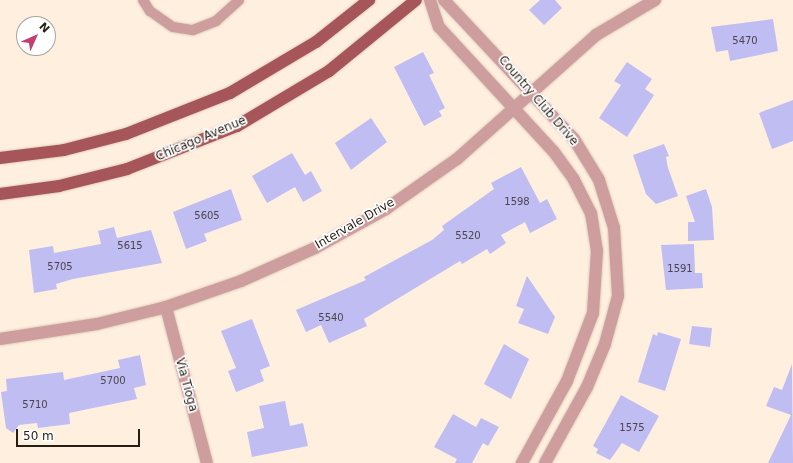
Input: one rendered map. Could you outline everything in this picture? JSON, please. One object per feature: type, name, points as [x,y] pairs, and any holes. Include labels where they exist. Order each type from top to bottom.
[{"type":"main road","points":[[0,158],[64,150],[126,134],[230,93],[316,42],[369,0]]},
{"type":"main road","name":"Chicago Avenue","points":[[0,194],[59,186],[127,169],[237,126],[329,71],[416,0]]},
{"type":"street","name":"Country Club Drive","points":[[430,0],[439,27],[516,108],[574,180],[591,213],[596,251],[593,314],[582,348],[522,463]]},
{"type":"street","name":"Country Club Drive","points":[[444,0],[533,92],[574,139],[599,180],[614,228],[618,263],[618,296],[605,344],[587,387],[545,463]]},
{"type":"street","name":"Intervale Drive","points":[[0,339],[97,324],[166,307],[241,281],[315,248],[386,209],[457,159],[516,108],[596,35],[655,0]]},
{"type":"street","name":"Via Tioga","points":[[166,307],[207,463]]},
{"type":"lane","points":[[143,0],[150,11],[173,27],[193,30],[216,21],[239,0]]},
{"type":"building","points":[[540,0],[555,0],[562,8],[544,25],[529,10]]},
{"type":"building","points":[[773,19],[778,51],[730,61],[728,50],[716,52],[711,27]]},
{"type":"building","points":[[423,52],[434,73],[429,75],[445,108],[439,111],[442,116],[424,126],[394,67]]},
{"type":"building","points":[[627,62],[652,79],[645,89],[654,95],[627,137],[599,118],[621,85],[614,81]]},
{"type":"building","points":[[793,100],[793,141],[772,149],[759,113]]},
{"type":"building","points":[[371,118],[387,142],[351,170],[335,143]]},
{"type":"building","points":[[664,144],[669,156],[666,157],[668,168],[678,196],[656,204],[646,194],[633,155]]},
{"type":"building","points":[[292,153],[305,175],[311,171],[322,191],[303,202],[295,187],[267,203],[252,176]]},
{"type":"building","points":[[521,167],[540,203],[547,199],[557,219],[530,233],[525,222],[501,235],[506,243],[490,254],[487,249],[462,264],[460,261],[364,319],[367,326],[329,343],[321,325],[306,332],[296,310],[366,280],[364,277],[432,240],[444,230],[442,226],[494,189],[491,183]]},
{"type":"building","points":[[231,189],[242,220],[204,234],[207,241],[186,249],[173,212]]},
{"type":"building","points":[[706,189],[712,207],[714,240],[688,241],[688,222],[695,222],[686,196]]},
{"type":"building","points":[[114,227],[117,238],[151,230],[162,263],[73,279],[56,284],[57,289],[34,293],[29,250],[53,246],[54,253],[101,244],[98,231]]},
{"type":"building","points":[[694,244],[695,273],[702,273],[703,288],[666,290],[661,245]]},
{"type":"building","points":[[527,276],[555,317],[548,334],[518,323],[524,309],[516,306]]},
{"type":"building","points":[[252,319],[270,366],[260,370],[264,381],[236,392],[228,371],[236,368],[221,331]]},
{"type":"building","points":[[692,326],[712,328],[710,347],[689,344]]},
{"type":"building","points":[[658,332],[681,339],[665,391],[638,382],[653,334],[657,336]]},
{"type":"building","points":[[504,344],[529,359],[511,399],[484,384]]},
{"type":"building","points":[[140,355],[146,385],[134,388],[137,399],[69,413],[70,424],[38,428],[37,423],[19,425],[13,433],[6,428],[1,392],[7,391],[6,379],[63,372],[64,380],[120,368],[118,360]]},
{"type":"building","points":[[792,364],[793,463],[768,463],[791,415],[766,406],[774,387],[782,390]]},
{"type":"building","points":[[621,395],[659,416],[639,452],[622,443],[610,460],[596,453],[598,449],[593,446]]},
{"type":"building","points":[[285,401],[290,426],[303,423],[308,446],[252,457],[247,432],[264,428],[259,406]]},
{"type":"building","points":[[453,414],[476,427],[481,418],[499,427],[488,446],[483,443],[472,463],[455,463],[457,459],[434,447]]}]
